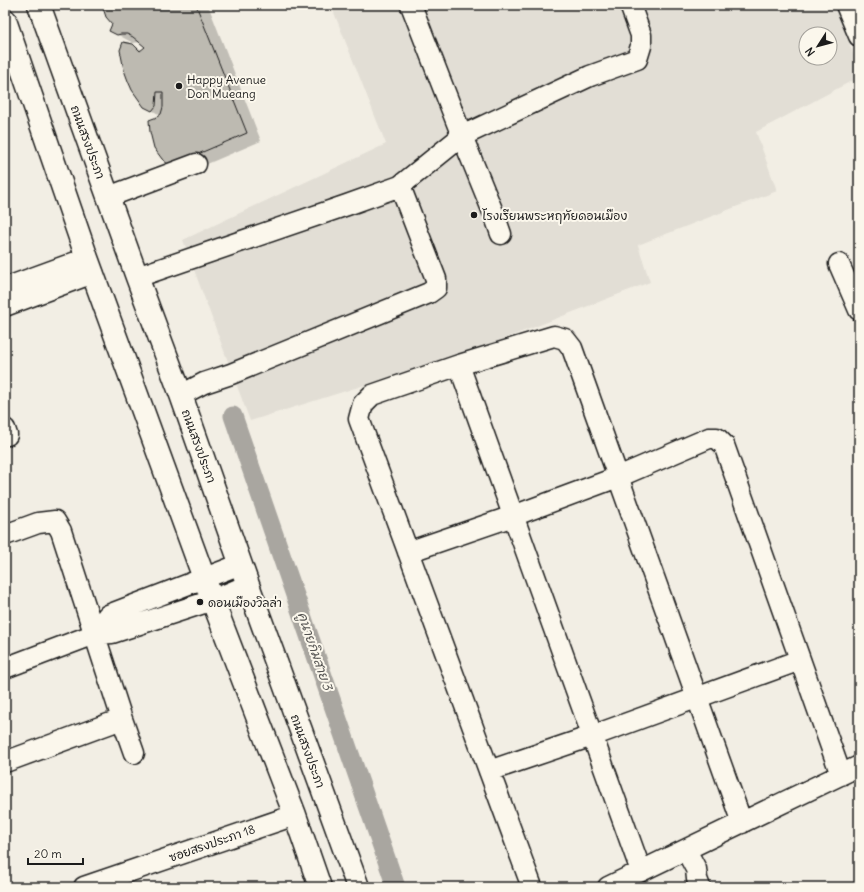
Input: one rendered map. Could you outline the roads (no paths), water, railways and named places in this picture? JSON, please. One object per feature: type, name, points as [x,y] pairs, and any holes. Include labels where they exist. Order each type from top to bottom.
[{"type":"main road","name":"ถนนสรงประภา","points":[[39,5],[136,277],[181,395],[248,585],[358,887]]},
{"type":"main road","points":[[5,20],[90,265],[204,578],[296,815],[320,887]]},
{"type":"street","points":[[411,5],[501,234]]},
{"type":"street","points":[[136,277],[400,186],[462,136],[590,76],[637,59],[641,46],[641,35],[630,5]]},
{"type":"street","points":[[846,5],[859,36]]},
{"type":"street","points":[[108,197],[196,164]]},
{"type":"street","points":[[181,395],[204,383],[231,374],[429,293],[436,288],[436,279],[400,186]]},
{"type":"street","points":[[839,264],[859,310]]},
{"type":"street","points":[[5,288],[90,265]]},
{"type":"street","points":[[5,306],[90,265]]},
{"type":"street","points":[[532,887],[359,419],[363,404],[372,395],[459,365],[554,336],[565,339],[572,348],[742,823]]},
{"type":"street","points":[[459,365],[641,871]]},
{"type":"street","points":[[408,552],[513,516],[618,477],[709,438],[717,438],[724,445],[841,775]]},
{"type":"street","points":[[5,535],[38,523],[55,521],[61,531],[134,753]]},
{"type":"street","points":[[95,634],[108,615],[241,564]]},
{"type":"street","points":[[5,668],[95,634],[112,633],[213,600],[248,585]]},
{"type":"street","points":[[489,771],[592,736],[800,660]]},
{"type":"street","points":[[5,762],[122,720]]},
{"type":"street","points":[[608,887],[859,766]]},
{"type":"street","name":"ซอยสรงประภา 18","points":[[84,887],[296,815]]},
{"type":"street","points":[[682,852],[689,874],[698,883]]},
{"type":"waterway","name":"คูนายกิมสาย 3","points":[[233,416],[396,887]]},
{"type":"place","name":"Happy Avenue Don Mueang","points":[[179,86]]},
{"type":"place","name":"โรงเรียนพระหฤทัยดอนเมือง","points":[[474,215]]},
{"type":"place","name":"ดอนเมืองวิลล่า","points":[[200,602]]}]
